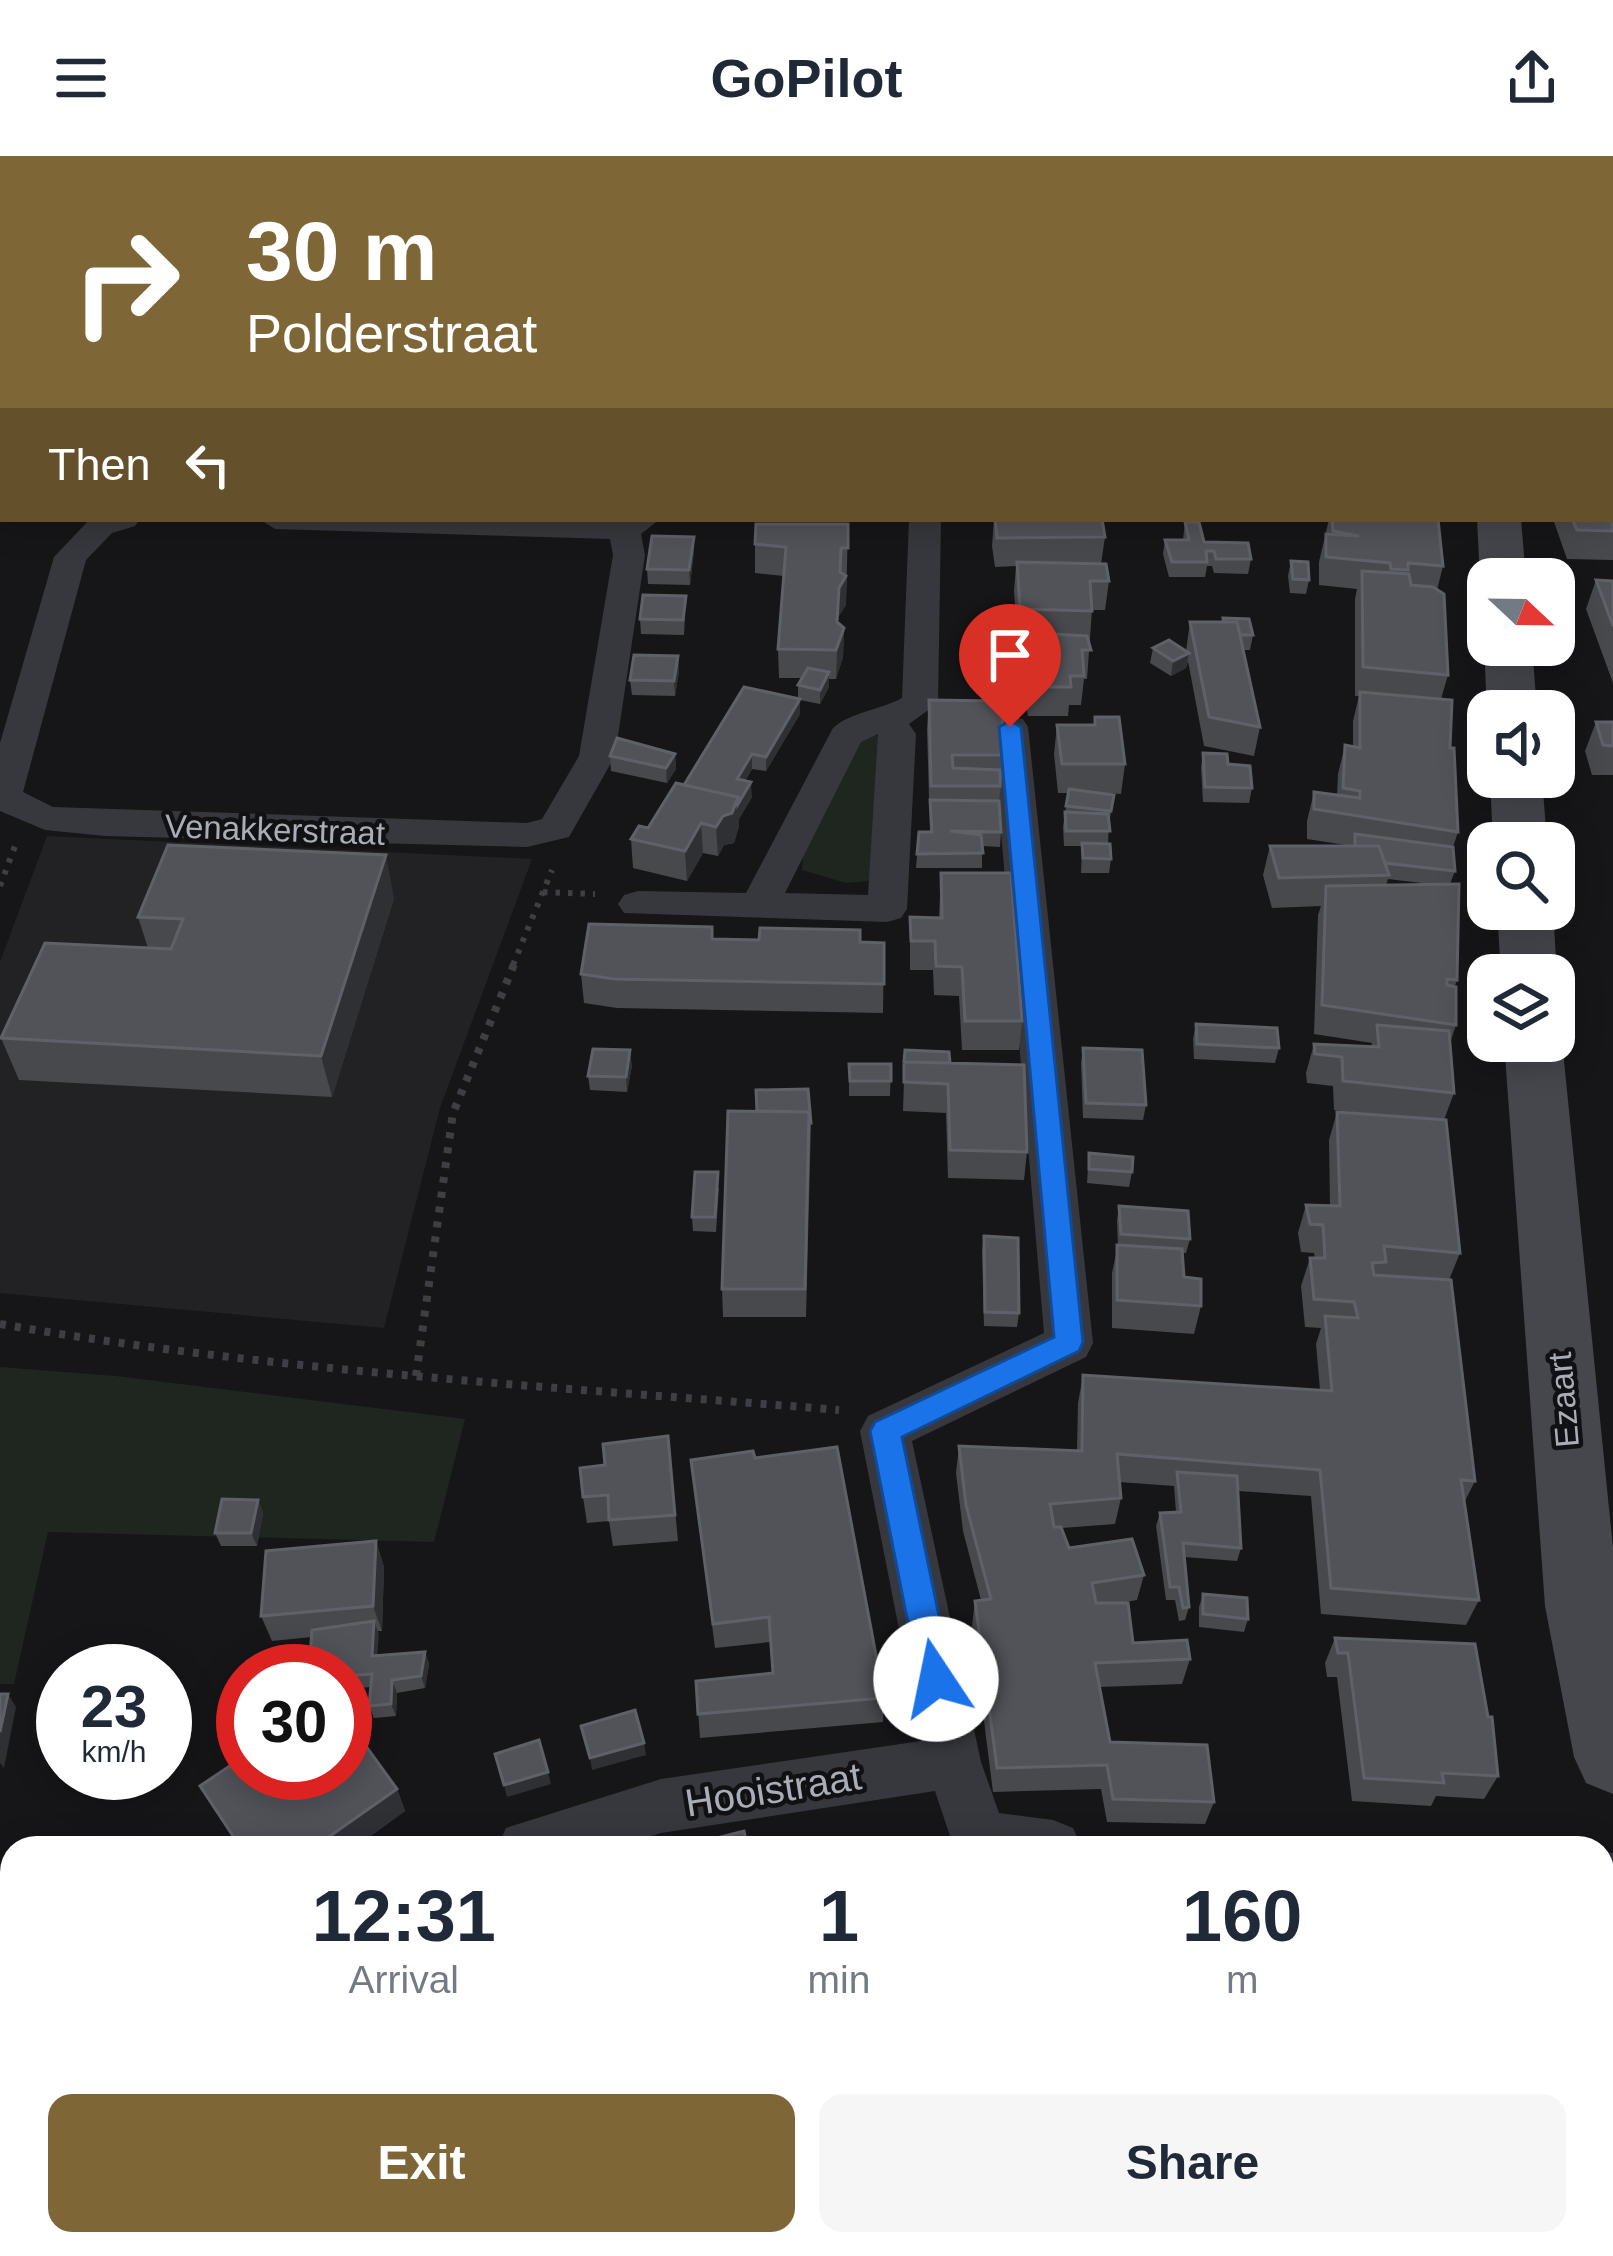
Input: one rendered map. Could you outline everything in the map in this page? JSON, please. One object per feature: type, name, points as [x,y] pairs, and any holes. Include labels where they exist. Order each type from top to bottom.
[{"type":"main road","points":[[1499,522],[1502,558]]},
{"type":"main road","name":"Ezaart","points":[[1535,1062],[1582,1606],[1613,1757]]},
{"type":"street","name":"Venakkerstraat","points":[[114,522],[101,526],[70,557],[3,797],[45,818],[105,824],[527,836],[556,828]]},
{"type":"street","points":[[490,522],[634,524],[597,756],[556,828]]},
{"type":"street","points":[[759,906],[846,736],[856,727],[886,722],[920,703],[925,522]]},
{"type":"street","points":[[638,904],[886,909],[898,734],[886,722]]},
{"type":"street","points":[[978,1836],[952,1762],[885,1431],[1069,1342],[1010,727]]},
{"type":"street","name":"Hooistraat","points":[[565,1836],[662,1806],[952,1762]]},
{"type":"path","points":[[416,1376],[453,1113],[561,849],[556,828]]},
{"type":"path","points":[[0,1324],[134,1347],[416,1376],[830,1406],[885,1431]]},
{"type":"shaded area","points":[[877,735],[884,748],[878,870],[868,881],[846,883],[802,870],[803,852],[855,746],[864,736]]},
{"type":"shaded area","points":[[47,836],[532,859],[440,1108],[384,1328],[0,1293],[0,962]]},
{"type":"shaded area","points":[[0,1367],[116,1376],[465,1419],[434,1542],[48,1532],[14,1684],[0,1684]]},
{"type":"building","points":[[995,522],[1102,522],[1105,537],[997,538]]},
{"type":"building","points":[[1185,522],[1199,522],[1204,542],[1248,543],[1251,559],[1216,559],[1214,551],[1206,551],[1207,562],[1172,562],[1165,540],[1189,540]]},
{"type":"building","points":[[1332,522],[1438,522],[1443,566],[1408,563],[1408,570],[1391,569],[1390,563],[1326,557],[1326,534],[1359,536],[1333,531]]},
{"type":"building","points":[[1573,522],[1613,522],[1613,531],[1577,530]]},
{"type":"building","points":[[756,524],[848,524],[848,548],[841,548],[840,572],[846,576],[839,588],[837,622],[844,628],[836,650],[778,649],[786,547],[755,544]]},
{"type":"building","points":[[652,536],[694,537],[689,570],[647,569]]},
{"type":"building","points":[[1291,561],[1308,562],[1309,580],[1293,579]]},
{"type":"building","points":[[1017,562],[1106,564],[1109,581],[1090,581],[1092,611],[1020,609]]},
{"type":"building","points":[[1362,571],[1409,574],[1411,585],[1433,587],[1444,594],[1448,675],[1363,667]]},
{"type":"building","points":[[1596,580],[1613,581],[1613,626]]},
{"type":"building","points":[[643,595],[686,596],[683,620],[640,619]]},
{"type":"building","points":[[1223,618],[1249,619],[1253,635],[1240,635],[1237,622]]},
{"type":"building","points":[[1190,622],[1237,622],[1260,727],[1209,717]]},
{"type":"building","points":[[1014,632],[1087,636],[1091,650],[1082,650],[1084,676],[1070,676],[1071,687],[1031,687],[1028,670],[1009,668]]},
{"type":"building","points":[[1169,640],[1189,653],[1173,661],[1153,648]]},
{"type":"building","points":[[634,655],[678,656],[674,681],[630,680]]},
{"type":"building","points":[[808,668],[829,672],[820,690],[798,685]]},
{"type":"building","points":[[744,687],[800,699],[766,757],[752,754],[737,779],[751,782],[738,804],[738,797],[684,785]]},
{"type":"building","points":[[1360,692],[1452,700],[1450,748],[1454,748],[1458,832],[1314,809],[1314,792],[1360,798],[1360,791],[1343,788],[1345,745],[1360,748]]},
{"type":"building","points":[[929,700],[1001,701],[1005,755],[952,755],[953,768],[1000,770],[1000,786],[931,786]]},
{"type":"building","points":[[1095,717],[1119,717],[1125,764],[1062,764],[1057,725],[1095,725]]},
{"type":"building","points":[[1596,722],[1613,722],[1613,746],[1603,745]]},
{"type":"building","points":[[617,738],[675,754],[666,768],[610,756]]},
{"type":"building","points":[[1203,753],[1227,754],[1228,764],[1250,766],[1252,788],[1205,787]]},
{"type":"building","points":[[676,783],[738,797],[732,813],[723,816],[716,827],[701,823],[685,851],[631,839],[639,826],[648,828]]},
{"type":"building","points":[[1069,789],[1114,795],[1111,811],[1066,806]]},
{"type":"building","points":[[930,800],[999,801],[1001,832],[950,831],[981,835],[983,853],[917,854],[919,832],[932,832]]},
{"type":"building","points":[[1065,812],[1108,814],[1110,831],[1066,831]]},
{"type":"building","points":[[1355,834],[1453,847],[1455,871],[1385,863],[1379,846],[1355,846]]},
{"type":"building","points":[[1082,843],[1110,844],[1111,859],[1083,858]]},
{"type":"building","points":[[168,845],[386,855],[321,1056],[1,1038],[45,943],[171,949],[183,919],[138,917]]},
{"type":"building","points":[[1270,846],[1379,846],[1389,875],[1279,878]]},
{"type":"building","points":[[941,873],[1011,873],[1022,1021],[965,1021],[962,967],[936,966],[935,941],[911,941],[910,917],[942,918]]},
{"type":"building","points":[[1459,884],[1457,980],[1447,979],[1447,985],[1456,987],[1456,1025],[1322,1005],[1326,886]]},
{"type":"building","points":[[589,924],[712,927],[712,939],[759,940],[760,928],[860,930],[860,942],[884,943],[884,984],[614,979],[581,974]]},
{"type":"building","points":[[1196,1024],[1277,1028],[1279,1048],[1197,1044]]},
{"type":"building","points":[[1377,1025],[1449,1031],[1454,1093],[1343,1081],[1342,1057],[1315,1054],[1314,1044],[1379,1047]]},
{"type":"building","points":[[1083,1048],[1142,1050],[1146,1105],[1086,1103]]},
{"type":"building","points":[[593,1049],[630,1050],[626,1077],[588,1076]]},
{"type":"building","points":[[905,1050],[949,1052],[950,1063],[904,1062]]},
{"type":"building","points":[[904,1062],[1024,1065],[1027,1152],[950,1150],[948,1084],[904,1082]]},
{"type":"building","points":[[849,1064],[891,1064],[891,1081],[850,1081]]},
{"type":"building","points":[[808,1089],[811,1123],[809,1112],[757,1111],[756,1090]]},
{"type":"building","points":[[728,1111],[809,1112],[805,1289],[722,1289]]},
{"type":"building","points":[[1337,1112],[1446,1120],[1460,1253],[1384,1246],[1386,1262],[1372,1263],[1374,1275],[1451,1280],[1475,1481],[1461,1480],[1479,1600],[1331,1588],[1320,1470],[1117,1454],[1121,1498],[1050,1504],[1054,1527],[1061,1527],[1069,1548],[1132,1539],[1144,1575],[1092,1583],[1096,1603],[1128,1603],[1133,1643],[1187,1640],[1190,1659],[1095,1663],[1110,1742],[1207,1745],[1214,1802],[1113,1799],[1107,1765],[997,1768],[975,1601],[991,1599],[966,1505],[959,1446],[1082,1451],[1083,1375],[1332,1391],[1325,1316],[1358,1318],[1354,1302],[1314,1299],[1310,1258],[1325,1258],[1323,1225],[1310,1224],[1306,1205],[1340,1206]]},
{"type":"building","points":[[1089,1153],[1133,1157],[1132,1172],[1089,1169]]},
{"type":"building","points":[[695,1172],[718,1172],[715,1217],[692,1217]]},
{"type":"building","points":[[1119,1206],[1188,1211],[1190,1239],[1121,1234]]},
{"type":"building","points":[[984,1236],[1018,1238],[1019,1313],[985,1312]]},
{"type":"building","points":[[1117,1245],[1182,1249],[1184,1277],[1201,1279],[1201,1306],[1117,1300]]},
{"type":"building","points":[[668,1436],[675,1515],[609,1520],[608,1495],[583,1497],[580,1468],[605,1465],[603,1444]]},
{"type":"building","points":[[837,1447],[884,1698],[698,1714],[696,1681],[773,1673],[769,1617],[713,1624],[691,1460],[753,1451],[755,1458]]},
{"type":"building","points":[[1177,1472],[1237,1476],[1241,1548],[1183,1543],[1189,1607],[1183,1608],[1179,1587],[1170,1587],[1160,1513],[1181,1512]]},
{"type":"building","points":[[222,1499],[258,1500],[251,1533],[215,1533]]},
{"type":"building","points":[[376,1541],[373,1606],[261,1616],[266,1551]]},
{"type":"building","points":[[1203,1594],[1247,1598],[1248,1619],[1203,1614]]},
{"type":"building","points":[[374,1621],[372,1656],[372,1644],[311,1644],[312,1630]]},
{"type":"building","points":[[1335,1638],[1475,1644],[1488,1717],[1492,1717],[1498,1776],[1442,1773],[1444,1783],[1364,1778],[1348,1653],[1338,1653]]},
{"type":"building","points":[[425,1652],[421,1676],[392,1680],[391,1704],[372,1706],[372,1656]]},
{"type":"building","points":[[0,1694],[8,1694],[0,1732]]},
{"type":"building","points":[[635,1710],[644,1743],[590,1758],[581,1726]]},
{"type":"building","points":[[539,1740],[548,1772],[504,1785],[495,1754]]},
{"type":"building","points":[[372,1754],[397,1789],[330,1836],[233,1836],[200,1786],[216,1775],[216,1800],[372,1800]]},
{"type":"route","points":[[936,1679],[885,1431],[1069,1342],[1010,727]]}]
